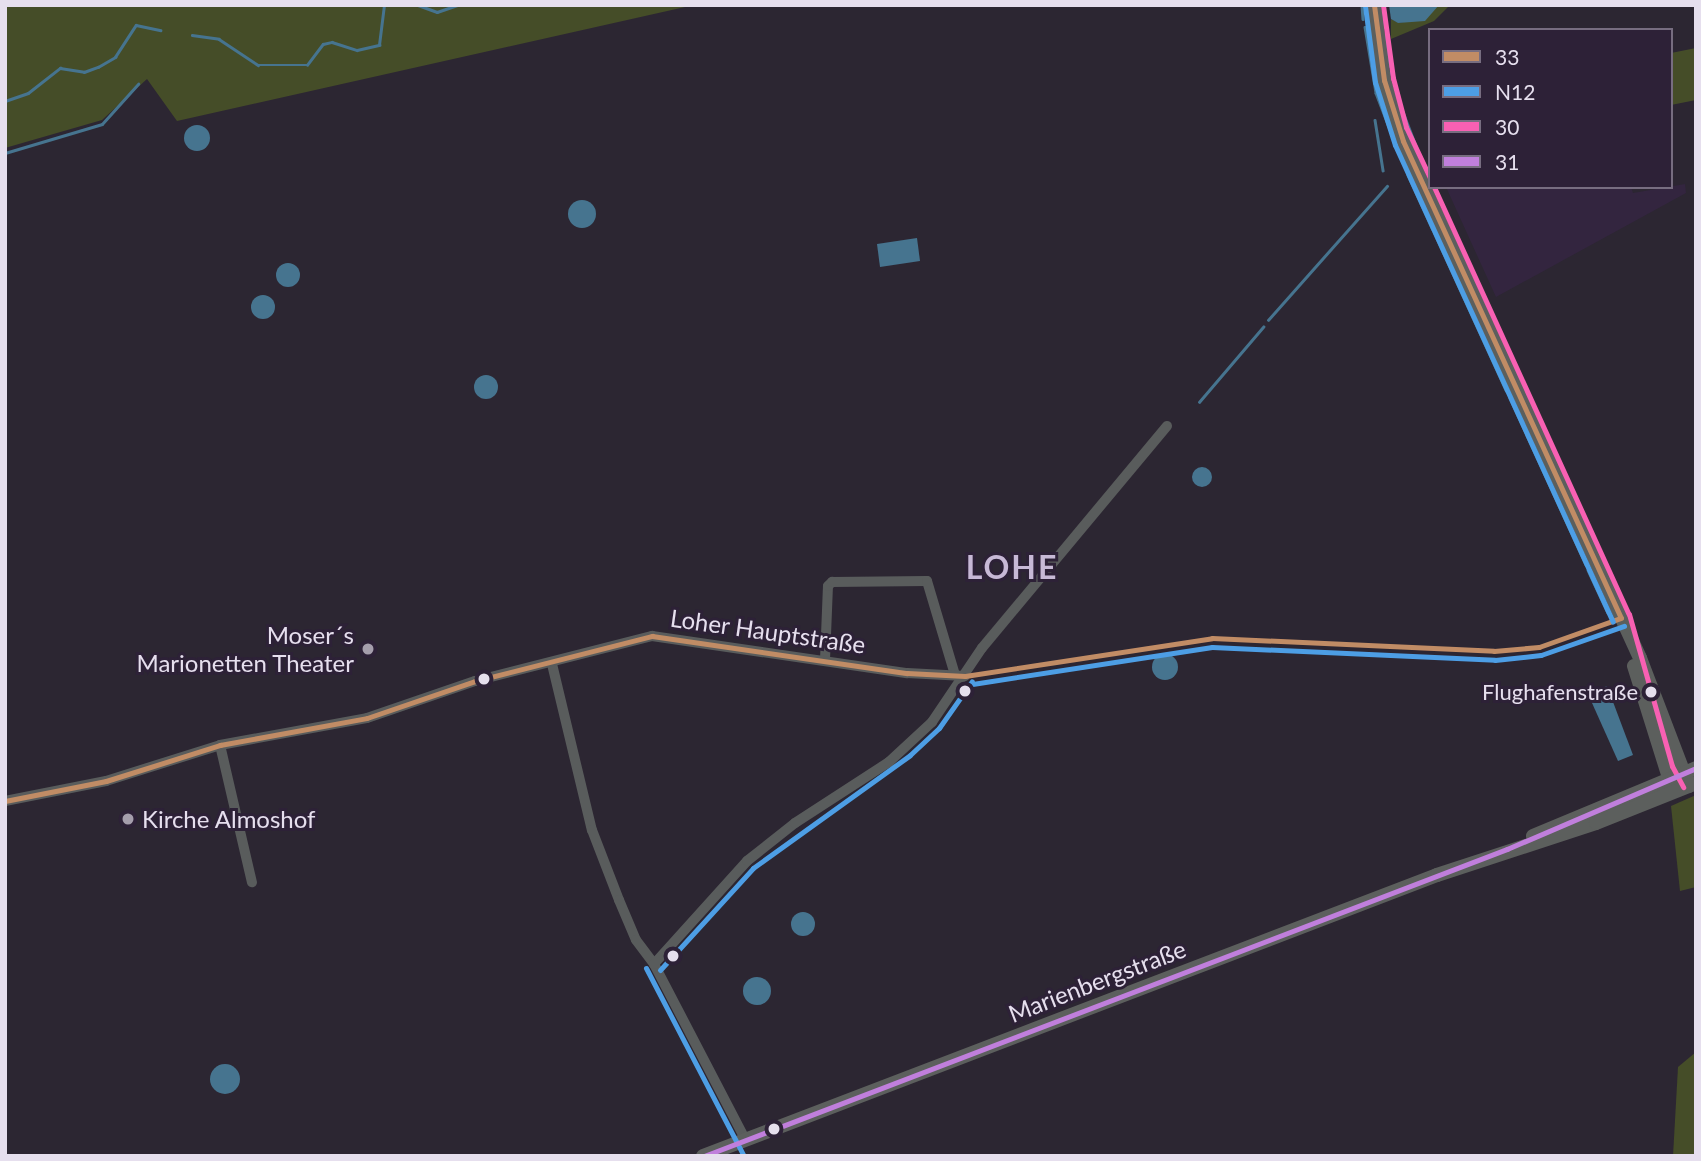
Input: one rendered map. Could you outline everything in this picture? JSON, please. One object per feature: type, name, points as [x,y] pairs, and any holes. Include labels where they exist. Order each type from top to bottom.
[{"type":"main road","points":[[1374,5],[1386,90],[1403,141],[1630,640],[1684,780]]},
{"type":"main road","name":"Marienbergstraße","points":[[703,1156],[1684,780]]},
{"type":"street","points":[[654,964],[747,861],[904,749],[932,722],[960,676],[1167,426]]},
{"type":"street","points":[[825,660],[828,586],[832,582],[927,581],[960,676]]},
{"type":"street","name":"Loher Hauptstraße","points":[[5,801],[106,781],[219,745],[367,718],[475,681],[552,664],[652,636],[960,676]]},
{"type":"street","points":[[552,664],[592,830],[636,940],[654,964],[746,1139]]},
{"type":"street","points":[[219,745],[252,882]]},
{"type":"shaded area","points":[[1685,184],[1686,193],[1496,297],[1447,189],[1632,189],[1633,193],[1673,189],[1673,186]]},
{"type":"green space","points":[[5,5],[694,5],[177,121],[147,79],[102,120],[5,148]]},
{"type":"green space","points":[[1439,5],[1450,5],[1434,21],[1391,39],[1391,19],[1399,23],[1422,18]]},
{"type":"green space","points":[[1696,48],[1696,100],[1673,105],[1673,53]]},
{"type":"green space","points":[[1696,795],[1696,887],[1680,891],[1671,806]]},
{"type":"green space","points":[[1696,1052],[1696,1156],[1673,1156],[1678,1067]]},
{"type":"water","points":[[1389,5],[1439,5],[1425,21],[1398,23],[1391,19]]},
{"type":"water","points":[[197,125],[206,129],[210,138],[206,147],[197,151],[188,147],[184,138],[188,129]]},
{"type":"water","points":[[582,200],[592,204],[596,214],[592,224],[582,228],[572,224],[568,214],[572,204]]},
{"type":"water","points":[[917,238],[920,261],[880,267],[877,244]]},
{"type":"water","points":[[288,263],[299,270],[300,275],[293,286],[288,287],[277,280],[276,275],[283,264]]},
{"type":"water","points":[[263,295],[274,302],[275,307],[268,318],[263,319],[252,312],[251,307],[258,296]]},
{"type":"water","points":[[486,375],[494,379],[498,387],[494,395],[486,399],[478,395],[474,387],[478,379]]},
{"type":"water","points":[[1198,467],[1206,467],[1212,477],[1206,487],[1198,487],[1192,481],[1192,473]]},
{"type":"water","points":[[1165,654],[1174,658],[1178,667],[1174,676],[1165,680],[1156,676],[1152,667],[1156,658]]},
{"type":"water","points":[[1607,686],[1633,755],[1618,761],[1588,694]]},
{"type":"water","points":[[803,912],[814,919],[815,924],[808,935],[803,936],[792,929],[791,924],[798,913]]},
{"type":"water","points":[[757,977],[767,981],[771,991],[767,1001],[757,1005],[747,1001],[743,991],[747,981]]},
{"type":"water","points":[[225,1064],[236,1068],[240,1079],[236,1090],[225,1094],[214,1090],[210,1079],[214,1068]]},
{"type":"waterway","points":[[192,35],[219,39],[258,65],[307,65],[323,44],[332,42],[357,50],[379,45],[384,5]]},
{"type":"waterway","points":[[418,5],[437,12],[457,5]]},
{"type":"waterway","points":[[1362,5],[1363,19]]},
{"type":"waterway","points":[[1383,5],[1385,27]]},
{"type":"waterway","points":[[5,101],[28,93],[60,68],[84,72],[98,67],[115,57],[136,25],[160,30]]},
{"type":"waterway","points":[[1365,27],[1376,93],[1400,156]]},
{"type":"waterway","points":[[1386,35],[1390,66]]},
{"type":"waterway","points":[[1391,71],[1397,94]]},
{"type":"waterway","points":[[5,153],[102,124],[138,84]]},
{"type":"waterway","points":[[1398,99],[1418,151]]},
{"type":"waterway","points":[[1375,120],[1383,170]]},
{"type":"waterway","points":[[1422,159],[1428,172]]},
{"type":"waterway","points":[[1408,175],[1433,230]]},
{"type":"waterway","points":[[1268,320],[1387,186]]},
{"type":"waterway","points":[[1436,189],[1439,196]]},
{"type":"waterway","points":[[1434,232],[1506,390]]},
{"type":"waterway","points":[[1199,402],[1263,327]]},
{"type":"waterway","points":[[1510,398],[1586,565]]},
{"type":"waterway","points":[[1588,570],[1608,613]]},
{"type":"transit line","name":"33","points":[[1374,5],[1384,80],[1403,141],[1621,618]]},
{"type":"transit line","name":"30","points":[[1383,5],[1393,78],[1406,127],[1428,174]]},
{"type":"transit line","name":"N12","points":[[1365,6],[1375,82],[1395,145],[1613,622]]},
{"type":"transit line","name":"30","points":[[1435,189],[1629,614],[1672,766],[1683,787]]},
{"type":"transit line","name":"33","points":[[5,801],[106,781],[220,745],[367,718],[475,681],[652,636],[907,673],[965,676],[1212,638],[1494,651],[1539,647],[1621,618]]},
{"type":"transit line","name":"N12","points":[[966,685],[1212,647],[1495,660],[1541,655],[1624,626]]},
{"type":"transit line","name":"N12","points":[[660,970],[753,868],[910,755],[939,728],[972,681]]},
{"type":"transit line","name":"31","points":[[704,1156],[1507,849],[1696,768]]},
{"type":"transit line","name":"N12","points":[[646,968],[744,1156]]},
{"type":"place","name":"Moser´s Marionetten Theater","points":[[368,649]]},
{"type":"place","name":"Flughafenstraße","points":[[1651,692]]},
{"type":"place","name":"Kirche Almoshof","points":[[128,819]]},
{"type":"district","name":"LOHE","points":[[1012,567]]}]
